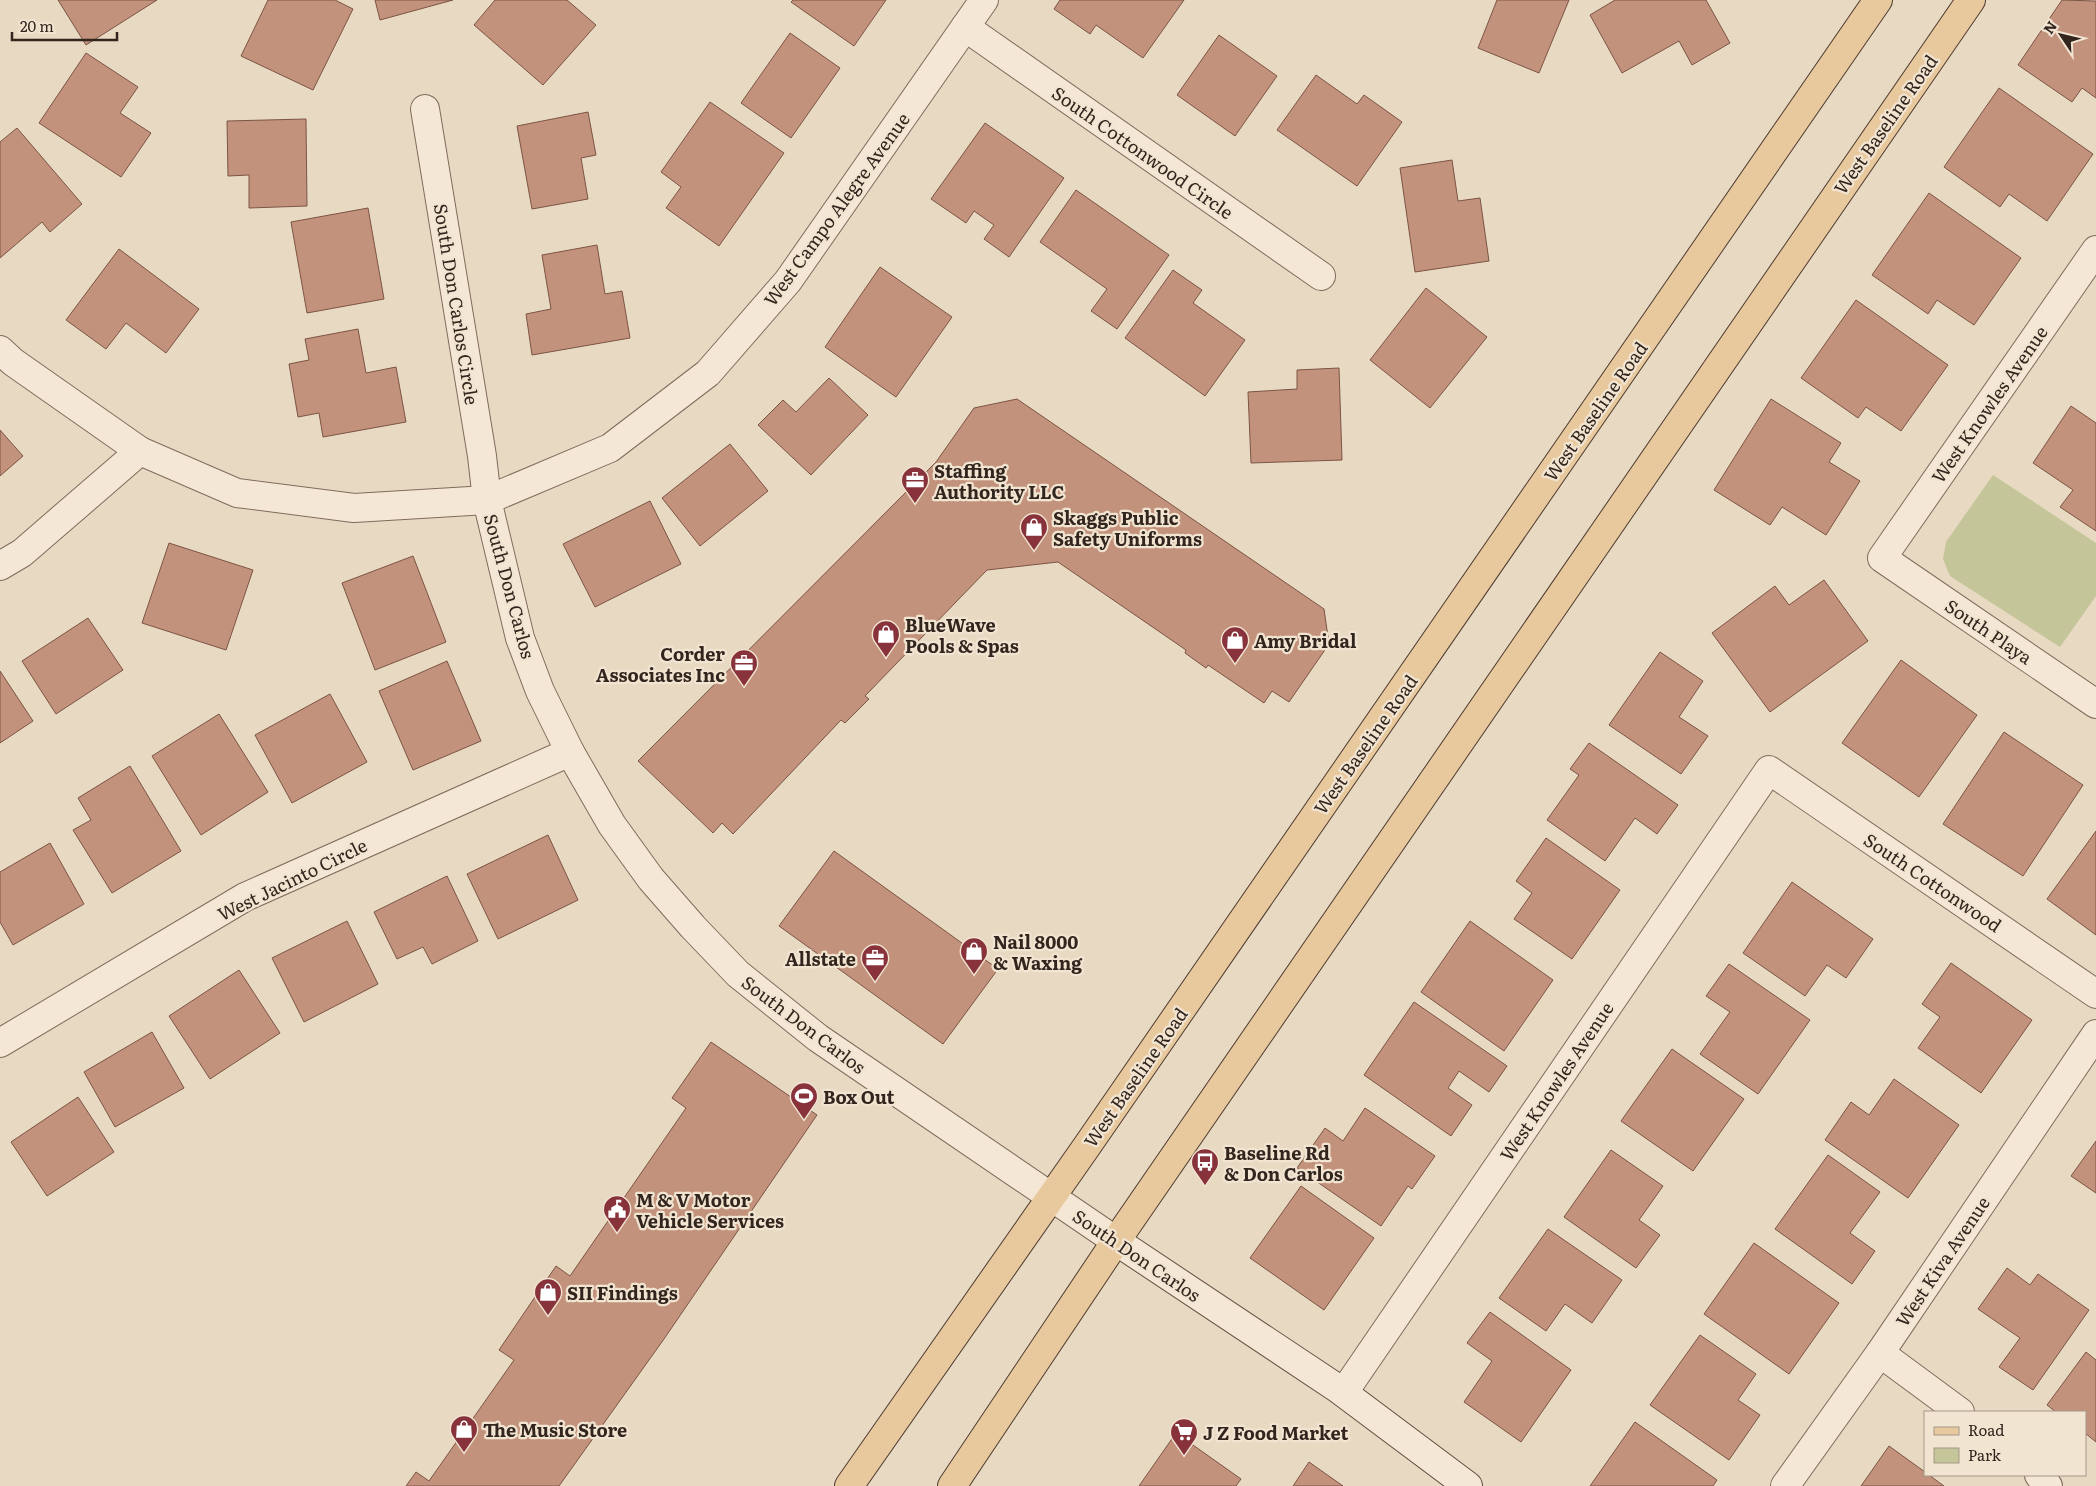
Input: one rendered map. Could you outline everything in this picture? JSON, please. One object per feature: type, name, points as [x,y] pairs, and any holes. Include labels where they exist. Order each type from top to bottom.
[{"type":"main road","name":"West Baseline Road","points":[[849,1486],[1051,1197],[1878,0]]},
{"type":"main road","name":"West Baseline Road","points":[[952,1486],[1116,1240],[1970,0]]},
{"type":"street","name":"West Campo Alegre Avenue","points":[[0,350],[14,362],[140,451],[237,493],[354,508],[487,500],[610,448],[708,373],[788,281],[984,0]]},
{"type":"street","name":"South Cottonwood Circle","points":[[965,27],[1321,276]]},
{"type":"street","name":"South Don Carlos Circle","points":[[425,109],[482,456],[487,500]]},
{"type":"street","name":"West Knowles Avenue","points":[[1882,558],[2096,250]]},
{"type":"street","points":[[0,566],[22,553],[140,451]]},
{"type":"street","name":"South Don Carlos","points":[[487,500],[520,638],[551,716],[570,752],[612,825],[652,879],[693,928],[738,974],[818,1038],[1051,1197],[1344,1392],[1468,1486]]},
{"type":"street","name":"South Playa","points":[[1882,558],[2096,704]]},
{"type":"street","name":"West Jacinto Circle","points":[[0,1043],[245,897],[570,752]]},
{"type":"street","name":"West Knowles Avenue","points":[[1344,1392],[1769,770]]},
{"type":"street","name":"South Cottonwood","points":[[1769,770],[2096,994]]},
{"type":"street","name":"West Kiva Avenue","points":[[1785,1486],[1880,1354],[2096,1034]]},
{"type":"street","points":[[1880,1354],[1959,1411]]},
{"type":"street","points":[[2039,1476],[2048,1486]]},
{"type":"green space","points":[[1993,475],[2096,543],[2096,596],[2060,647],[1950,576],[1943,559],[1946,542]]},
{"type":"building","points":[[58,0],[157,0],[86,45]]},
{"type":"building","points":[[268,0],[335,0],[353,9],[313,90],[241,56]]},
{"type":"building","points":[[375,0],[453,0],[380,20]]},
{"type":"building","points":[[495,0],[567,0],[596,25],[543,85],[474,25]]},
{"type":"building","points":[[793,0],[886,0],[854,46],[791,2]]},
{"type":"building","points":[[1060,0],[1184,0],[1143,58],[1096,25],[1090,34],[1054,9]]},
{"type":"building","points":[[1497,0],[1569,0],[1539,73],[1478,48]]},
{"type":"building","points":[[1615,0],[1706,0],[1730,43],[1692,65],[1679,41],[1622,73],[1590,15]]},
{"type":"building","points":[[2062,0],[2096,1],[2096,98],[2082,88],[2072,102],[2018,65]]},
{"type":"building","points":[[790,33],[840,68],[791,138],[741,103]]},
{"type":"building","points":[[1219,35],[1277,76],[1235,136],[1177,95]]},
{"type":"building","points":[[86,53],[138,87],[120,113],[151,133],[121,177],[39,123]]},
{"type":"building","points":[[1316,75],[1357,104],[1364,95],[1402,122],[1357,186],[1277,130]]},
{"type":"building","points":[[1999,88],[2093,154],[2047,221],[2009,194],[2000,207],[1944,167]]},
{"type":"building","points":[[710,102],[784,153],[719,246],[666,208],[681,187],[661,172]]},
{"type":"building","points":[[588,112],[596,155],[581,158],[588,199],[532,209],[517,126]]},
{"type":"building","points":[[306,119],[307,206],[249,208],[249,175],[228,176],[227,121]]},
{"type":"building","points":[[985,123],[1064,178],[1009,257],[984,239],[994,225],[974,211],[966,223],[931,199]]},
{"type":"building","points":[[17,128],[82,204],[50,232],[42,222],[0,258],[0,142]]},
{"type":"building","points":[[1452,160],[1458,201],[1480,198],[1489,261],[1415,272],[1400,168]]},
{"type":"building","points":[[1076,190],[1169,255],[1117,329],[1091,311],[1107,289],[1040,242]]},
{"type":"building","points":[[1929,193],[2021,258],[1974,325],[1937,300],[1928,314],[1872,275]]},
{"type":"building","points":[[368,208],[384,299],[307,313],[291,222]]},
{"type":"building","points":[[597,245],[605,294],[622,291],[630,338],[532,355],[526,314],[551,309],[542,255]]},
{"type":"building","points":[[119,249],[199,309],[166,353],[126,323],[106,349],[66,320]]},
{"type":"building","points":[[880,267],[952,317],[896,397],[825,347]]},
{"type":"building","points":[[1173,270],[1202,290],[1193,303],[1245,340],[1205,396],[1125,338]]},
{"type":"building","points":[[1426,288],[1487,337],[1430,408],[1370,360]]},
{"type":"building","points":[[1856,300],[1948,365],[1901,431],[1866,407],[1858,418],[1801,378]]},
{"type":"building","points":[[358,329],[366,373],[396,367],[406,422],[323,437],[319,413],[298,417],[289,364],[309,360],[305,339]]},
{"type":"building","points":[[1339,368],[1342,460],[1251,463],[1248,392],[1297,389],[1297,370]]},
{"type":"building","points":[[829,378],[868,415],[811,475],[758,425],[783,400],[796,412]]},
{"type":"building","points":[[1017,399],[1324,609],[1329,644],[1289,702],[1272,691],[1264,703],[1208,665],[1206,668],[1185,653],[1186,650],[1058,562],[987,570],[865,696],[869,699],[845,723],[841,720],[733,834],[722,823],[713,833],[638,761],[936,462],[974,408]]},
{"type":"building","points":[[1771,399],[1841,443],[1829,462],[1860,481],[1826,535],[1782,507],[1770,525],[1714,490]]},
{"type":"building","points":[[2071,406],[2096,423],[2096,531],[2060,507],[2073,490],[2033,463]]},
{"type":"building","points":[[0,430],[23,456],[0,476]]},
{"type":"building","points":[[730,444],[768,491],[700,546],[662,498]]},
{"type":"building","points":[[650,501],[681,564],[595,607],[563,544]]},
{"type":"building","points":[[169,543],[253,570],[226,650],[142,623]]},
{"type":"building","points":[[413,556],[446,642],[375,670],[342,583]]},
{"type":"building","points":[[1824,580],[1868,641],[1770,712],[1712,633],[1775,586],[1789,605]]},
{"type":"building","points":[[88,618],[123,670],[56,714],[22,661]]},
{"type":"building","points":[[1660,652],[1703,681],[1679,717],[1708,736],[1681,774],[1609,725]]},
{"type":"building","points":[[1901,660],[1977,715],[1919,797],[1842,743]]},
{"type":"building","points":[[447,661],[481,741],[413,770],[379,691]]},
{"type":"building","points":[[0,671],[33,721],[0,743]]},
{"type":"building","points":[[330,694],[367,762],[292,803],[255,735]]},
{"type":"building","points":[[219,714],[268,792],[201,835],[152,756]]},
{"type":"building","points":[[2004,732],[2083,785],[2023,876],[1943,824]]},
{"type":"building","points":[[1589,743],[1678,805],[1657,834],[1635,818],[1605,861],[1547,820],[1579,775],[1570,769]]},
{"type":"building","points":[[130,766],[181,851],[112,893],[73,830],[91,820],[78,798]]},
{"type":"building","points":[[2096,831],[2096,935],[2047,899]]},
{"type":"building","points":[[548,835],[578,900],[498,939],[467,874]]},
{"type":"building","points":[[1546,838],[1620,890],[1572,959],[1514,919],[1532,893],[1516,881]]},
{"type":"building","points":[[50,843],[84,904],[13,945],[0,922],[0,872]]},
{"type":"building","points":[[834,851],[998,969],[943,1044],[779,926]]},
{"type":"building","points":[[447,876],[478,941],[432,964],[423,947],[397,959],[374,912]]},
{"type":"building","points":[[1792,882],[1873,939],[1846,978],[1827,965],[1805,996],[1743,953]]},
{"type":"building","points":[[347,921],[378,984],[304,1022],[272,958]]},
{"type":"building","points":[[1470,921],[1553,980],[1504,1051],[1421,992]]},
{"type":"building","points":[[1951,963],[2032,1020],[1981,1093],[1918,1048],[1940,1017],[1922,1004]]},
{"type":"building","points":[[1729,964],[1810,1020],[1758,1094],[1700,1054],[1730,1012],[1706,996]]},
{"type":"building","points":[[239,970],[280,1033],[210,1079],[169,1016]]},
{"type":"building","points":[[1414,1002],[1507,1066],[1489,1092],[1459,1071],[1448,1088],[1472,1105],[1451,1136],[1364,1075]]},
{"type":"building","points":[[152,1032],[184,1088],[115,1127],[84,1072]]},
{"type":"building","points":[[711,1042],[817,1115],[664,1339],[559,1486],[406,1486],[416,1472],[429,1481],[514,1360],[499,1350],[556,1266],[570,1276],[686,1108],[672,1098]]},
{"type":"building","points":[[1672,1049],[1744,1099],[1693,1171],[1621,1121]]},
{"type":"building","points":[[1894,1079],[1959,1125],[1908,1198],[1825,1140],[1851,1102],[1869,1115]]},
{"type":"building","points":[[78,1097],[114,1152],[47,1196],[11,1142]]},
{"type":"building","points":[[1365,1108],[1435,1156],[1412,1189],[1408,1186],[1381,1226],[1297,1168],[1325,1128],[1343,1141]]},
{"type":"building","points":[[2096,1141],[2096,1193],[2071,1176]]},
{"type":"building","points":[[1611,1150],[1663,1186],[1639,1220],[1660,1235],[1636,1268],[1564,1217]]},
{"type":"building","points":[[1828,1155],[1880,1192],[1850,1233],[1875,1251],[1852,1284],[1775,1229]]},
{"type":"building","points":[[1301,1186],[1374,1238],[1324,1310],[1250,1258]]},
{"type":"building","points":[[1548,1229],[1622,1280],[1592,1323],[1565,1304],[1546,1331],[1499,1298]]},
{"type":"building","points":[[1754,1243],[1839,1303],[1789,1374],[1704,1314]]},
{"type":"building","points":[[2007,1268],[2030,1285],[2038,1274],[2089,1310],[2033,1390],[1999,1367],[2020,1338],[1978,1309]]},
{"type":"building","points":[[1490,1312],[1571,1370],[1521,1442],[1464,1402],[1492,1361],[1467,1343]]},
{"type":"building","points":[[1700,1335],[1756,1374],[1738,1400],[1760,1415],[1729,1460],[1650,1405]]},
{"type":"building","points":[[2086,1352],[2096,1360],[2096,1442],[2086,1434],[2086,1411],[2055,1411],[2047,1405]]},
{"type":"building","points":[[1635,1422],[1717,1480],[1713,1486],[1590,1486]]},
{"type":"building","name":"J Z Food Market","points":[[1176,1433],[1241,1479],[1236,1486],[1139,1486]]},
{"type":"building","points":[[1889,1446],[1924,1471],[1924,1476],[1930,1476],[1944,1486],[1861,1486]]},
{"type":"building","points":[[1309,1462],[1343,1486],[1293,1486]]},
{"type":"place","name":"Staffing Authority LLC","points":[[915,504]]},
{"type":"place","name":"Skaggs Public Safety Uniforms","points":[[1034,551]]},
{"type":"place","name":"BlueWave Pools & Spas","points":[[886,658]]},
{"type":"place","name":"Amy Bridal","points":[[1235,664]]},
{"type":"place","name":"Corder Associates Inc","points":[[744,687]]},
{"type":"place","name":"Nail 8000 & Waxing","points":[[974,975]]},
{"type":"place","name":"Allstate","points":[[875,982]]},
{"type":"place","name":"Box Out","points":[[804,1120]]},
{"type":"place","name":"Baseline Rd & Don Carlos","points":[[1205,1186]]},
{"type":"place","name":"M & V Motor Vehicle Services","points":[[617,1233]]},
{"type":"place","name":"SII Findings","points":[[548,1316]]},
{"type":"place","name":"The Music Store","points":[[464,1453]]},
{"type":"place","name":"J Z Food Market","points":[[1184,1456]]}]
